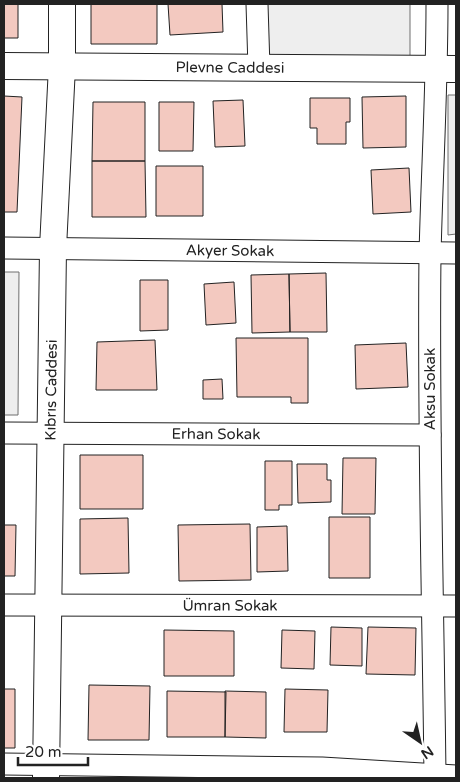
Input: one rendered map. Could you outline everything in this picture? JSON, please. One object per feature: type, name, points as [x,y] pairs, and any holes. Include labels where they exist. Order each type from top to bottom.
[{"type":"street","name":"Kıbrıs Caddesi","points":[[47,771],[53,248],[62,66],[62,4]]},
{"type":"street","points":[[257,4],[259,68]]},
{"type":"street","name":"Aksu Sokak","points":[[435,775],[430,435],[430,254],[447,70],[437,4]]},
{"type":"street","name":"Plevne Caddesi","points":[[4,66],[447,70]]},
{"type":"street","name":"Akyer Sokak","points":[[4,248],[456,253]]},
{"type":"street","name":"Erhan Sokak","points":[[4,433],[50,435],[430,435]]},
{"type":"street","name":"Ümran Sokak","points":[[4,605],[456,606]]},
{"type":"street","points":[[4,764],[47,771],[456,776]]},
{"type":"shaded area","points":[[264,4],[410,4],[410,58],[265,59]]},
{"type":"shaded area","points":[[448,95],[456,95],[456,234],[448,235]]},
{"type":"shaded area","points":[[4,272],[19,272],[18,415],[4,415]]},
{"type":"building","points":[[4,4],[18,4],[18,38],[4,38]]},
{"type":"building","points":[[91,4],[157,4],[157,44],[91,44]]},
{"type":"building","points":[[168,4],[222,4],[223,32],[170,35]]},
{"type":"building","points":[[4,96],[22,97],[17,212],[4,212]]},
{"type":"building","points":[[406,96],[406,147],[363,148],[362,97]]},
{"type":"building","points":[[310,98],[350,98],[350,122],[346,122],[346,144],[317,144],[317,128],[310,128]]},
{"type":"building","points":[[243,100],[245,146],[215,147],[213,101]]},
{"type":"building","points":[[93,102],[145,102],[145,161],[92,161]]},
{"type":"building","points":[[159,102],[194,102],[193,151],[159,151]]},
{"type":"building","points":[[92,161],[145,161],[146,217],[92,217]]},
{"type":"building","points":[[156,166],[203,166],[203,216],[156,216]]},
{"type":"building","points":[[409,168],[411,212],[373,214],[371,170]]},
{"type":"building","points":[[326,273],[327,332],[290,332],[289,274]]},
{"type":"building","points":[[289,274],[290,332],[252,333],[251,275]]},
{"type":"building","points":[[140,280],[168,280],[168,330],[140,331]]},
{"type":"building","points":[[234,282],[236,323],[206,325],[204,284]]},
{"type":"building","points":[[236,338],[308,338],[308,403],[291,403],[291,397],[237,397]]},
{"type":"building","points":[[155,340],[157,390],[96,390],[97,342]]},
{"type":"building","points":[[406,343],[408,387],[356,389],[355,345]]},
{"type":"building","points":[[222,379],[223,399],[203,399],[203,380]]},
{"type":"building","points":[[80,455],[143,455],[143,509],[80,509]]},
{"type":"building","points":[[343,458],[376,458],[375,514],[342,514]]},
{"type":"building","points":[[265,461],[292,461],[292,505],[279,505],[279,510],[265,510]]},
{"type":"building","points":[[297,464],[327,464],[327,480],[331,480],[331,502],[298,503]]},
{"type":"building","points":[[329,517],[370,517],[370,578],[329,578]]},
{"type":"building","points":[[128,518],[129,573],[80,574],[80,519]]},
{"type":"building","points":[[250,524],[251,580],[179,581],[178,525]]},
{"type":"building","points":[[4,525],[16,525],[15,576],[4,576]]},
{"type":"building","points":[[287,526],[288,571],[257,572],[257,527]]},
{"type":"building","points":[[331,627],[362,628],[362,666],[330,665]]},
{"type":"building","points":[[368,627],[416,628],[415,675],[366,674]]},
{"type":"building","points":[[164,630],[234,631],[234,676],[164,676]]},
{"type":"building","points":[[282,630],[315,631],[314,669],[281,668]]},
{"type":"building","points":[[89,685],[150,686],[149,740],[88,740]]},
{"type":"building","points":[[4,689],[15,689],[15,748],[4,748]]},
{"type":"building","points":[[285,689],[328,690],[327,732],[284,732]]},
{"type":"building","points":[[167,691],[226,692],[225,737],[167,737]]},
{"type":"building","points":[[225,691],[266,692],[266,738],[225,737]]}]
